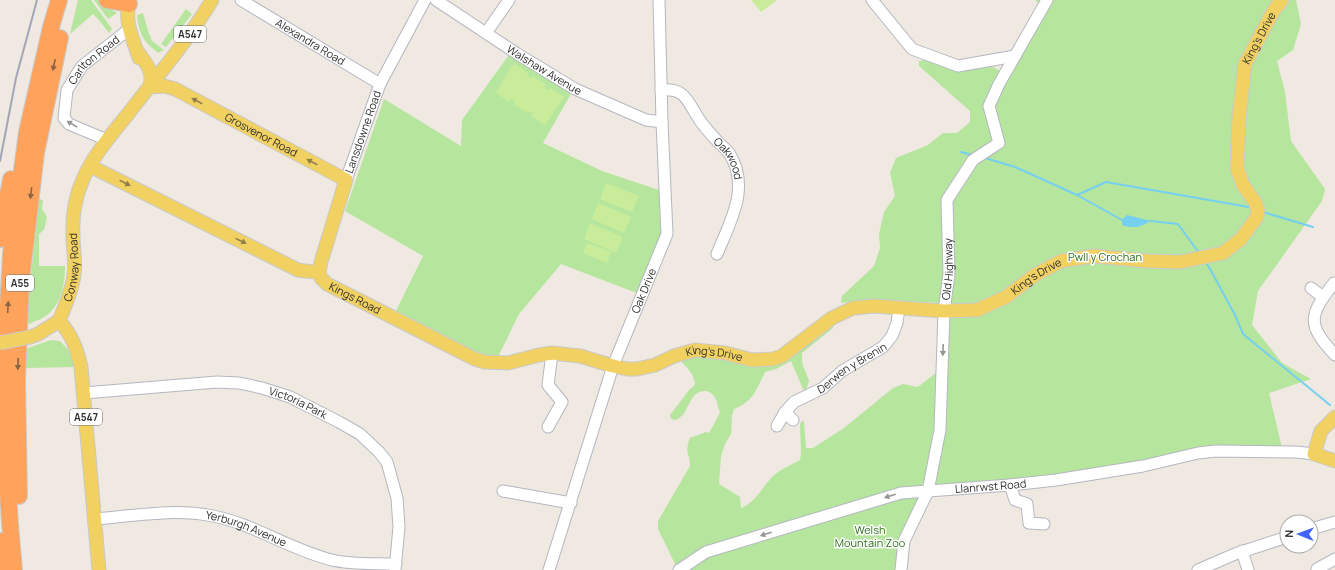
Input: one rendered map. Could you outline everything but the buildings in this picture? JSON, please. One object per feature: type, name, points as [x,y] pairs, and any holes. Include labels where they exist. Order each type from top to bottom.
[{"type":"highway","points":[[0,238],[20,125],[55,0]]},
{"type":"highway","name":"A55","points":[[14,570],[5,446],[5,361],[11,253],[27,132],[51,27],[59,0]]},
{"type":"highway","name":"A55","points":[[25,570],[18,486],[17,381],[20,281],[36,153],[61,31],[69,0]]},
{"type":"highway","points":[[107,0],[129,2]]},
{"type":"highway","points":[[0,541],[5,570]]},
{"type":"main road","name":"Conway Road","points":[[59,321],[70,295],[74,276],[75,262],[73,234],[76,203],[84,177],[107,140],[150,87],[192,31],[212,0]]},
{"type":"main road","name":"King's Drive","points":[[613,366],[627,369],[646,368],[674,356],[695,350],[725,354],[752,360],[773,359],[782,356],[794,348],[832,318],[863,306],[944,311],[977,310],[1006,297],[1035,275],[1061,261],[1094,256],[1154,262],[1180,262],[1223,253],[1241,239],[1257,213],[1255,202],[1243,185],[1237,168],[1239,117],[1245,64],[1267,22],[1282,0]]},
{"type":"main road","points":[[129,2],[128,30],[137,51],[144,76],[136,104]]},
{"type":"main road","points":[[137,51],[151,71],[152,78],[150,87]]},
{"type":"main road","points":[[165,66],[166,76],[175,89]]},
{"type":"main road","name":"Grosvenor Road","points":[[150,87],[164,86],[175,89],[346,180]]},
{"type":"main road","name":"Kings Road","points":[[90,166],[298,270],[319,272],[321,278],[327,284],[475,358],[490,362],[508,363],[552,353],[580,356],[613,366]]},
{"type":"main road","name":"Lansdowne Road","points":[[319,272],[346,180]]},
{"type":"main road","points":[[0,343],[30,337],[38,334],[59,321]]},
{"type":"main road","name":"A547","points":[[59,321],[66,328],[77,349],[81,367],[99,570]]},
{"type":"main road","points":[[1335,417],[1321,431],[1314,454],[1335,461]]},
{"type":"street","name":"Alexandra Road","points":[[241,0],[380,84]]},
{"type":"street","name":"Lansdowne Road","points":[[346,180],[380,84],[425,0]]},
{"type":"street","name":"Walshaw Avenue","points":[[436,0],[575,89],[646,120],[662,122]]},
{"type":"street","points":[[486,33],[509,0]]},
{"type":"street","name":"Oak Drive","points":[[549,570],[613,366],[667,234],[659,0]]},
{"type":"street","points":[[873,0],[912,49],[948,62],[962,59],[973,63],[1015,56]]},
{"type":"street","name":"Old Highway","points":[[901,570],[904,541],[928,491],[940,430],[944,311],[949,274],[947,200],[973,160],[999,143],[989,106],[999,84],[1047,0]]},
{"type":"street","name":"Carlton Road","points":[[107,140],[69,124],[64,118],[67,90],[82,66],[128,30]]},
{"type":"street","name":"Oakwood","points":[[661,90],[677,91],[684,95],[706,130],[728,152],[734,164],[738,186],[736,207],[717,254]]},
{"type":"street","points":[[1335,283],[1323,296],[1314,311],[1314,321],[1318,334],[1335,355]]},
{"type":"street","points":[[1311,288],[1323,296]]},
{"type":"street","name":"Derwen y Brenin","points":[[777,426],[789,416],[799,399],[806,398],[823,388],[842,371],[883,347],[892,336],[897,323],[899,308]]},
{"type":"street","points":[[548,428],[562,402],[548,385],[552,353]]},
{"type":"street","name":"Victoria Park","points":[[84,394],[217,382],[239,383],[262,388],[290,397],[334,419],[360,434],[387,462],[397,498],[399,527],[395,567]]},
{"type":"street","name":"Llanrwst Road","points":[[679,570],[706,552],[901,493],[1010,485],[1125,469],[1210,451],[1233,450],[1314,454]]},
{"type":"street","points":[[1010,485],[1015,500],[1027,504],[1029,523],[1044,524]]},
{"type":"street","points":[[503,491],[570,503]]},
{"type":"street","name":"Yerburgh Avenue","points":[[95,519],[179,512],[197,513],[232,521],[310,553],[332,560],[395,567]]},
{"type":"street","points":[[1319,527],[1335,522]]},
{"type":"street","points":[[1198,570],[1242,552],[1279,540]]},
{"type":"street","points":[[1242,552],[1248,570]]},
{"type":"street","points":[[1317,569],[1335,559]]},
{"type":"green space","points":[[78,0],[91,0],[112,29],[109,33],[93,14],[70,34]]},
{"type":"green space","points":[[94,0],[98,0],[100,3],[117,13],[108,19]]},
{"type":"green space","points":[[751,0],[777,0],[761,12]]},
{"type":"green space","name":"Pwll y Crochan","points":[[1035,0],[1296,0],[1301,24],[1293,50],[1277,61],[1285,92],[1291,141],[1325,189],[1322,201],[1258,291],[1252,325],[1282,363],[1311,379],[1269,393],[1283,452],[1233,450],[1143,466],[929,491],[904,541],[901,570],[679,570],[658,529],[658,521],[690,466],[687,447],[690,438],[706,432],[709,433],[720,413],[714,397],[711,393],[704,391],[698,392],[694,396],[682,416],[675,420],[671,419],[670,415],[689,390],[695,385],[692,374],[679,359],[687,357],[709,357],[754,366],[833,325],[833,328],[802,353],[802,363],[809,381],[806,390],[803,389],[791,361],[776,369],[765,372],[757,390],[750,399],[734,409],[732,415],[731,434],[725,444],[721,456],[719,484],[740,497],[741,508],[746,506],[754,499],[775,474],[800,460],[800,424],[803,420],[806,448],[813,448],[844,428],[893,388],[903,384],[918,387],[942,368],[947,200],[973,160],[999,143],[989,106],[1043,7]]},
{"type":"green space","points":[[186,9],[192,14],[166,47],[161,44]]},
{"type":"green space","points":[[143,13],[151,40],[164,50],[158,53],[145,41],[139,27],[137,15]]},
{"type":"green space","points":[[511,52],[572,92],[543,143],[602,171],[665,192],[667,234],[642,295],[561,264],[519,314],[495,363],[393,317],[423,256],[345,211],[384,99],[461,146],[462,120]]},
{"type":"green space","points":[[925,60],[957,69],[993,67],[1000,71],[985,106],[993,140],[960,168],[942,198],[944,273],[941,303],[872,299],[841,303],[842,296],[874,266],[880,248],[879,234],[884,212],[895,196],[890,173],[896,158],[928,145],[943,133],[957,133],[970,122],[970,111],[919,66],[919,61]]},
{"type":"green space","points":[[515,64],[528,73],[527,75],[531,78],[533,76],[546,85],[545,88],[549,90],[551,88],[564,97],[545,125],[531,116],[533,114],[529,111],[527,113],[514,104],[515,101],[511,99],[509,102],[496,92],[512,66]]},
{"type":"green space","points":[[606,183],[639,196],[632,212],[600,199]]},
{"type":"green space","points":[[39,199],[43,200],[42,209],[47,217],[44,230],[39,234],[39,266],[65,266],[65,273],[61,294],[50,313],[30,324],[26,323]]},
{"type":"green space","points":[[598,203],[631,217],[624,233],[592,219]]},
{"type":"green space","points":[[590,223],[623,237],[616,253],[584,239]]},
{"type":"green space","points":[[587,243],[611,252],[607,263],[583,253]]},
{"type":"green space","points":[[51,340],[60,341],[70,352],[75,367],[25,368],[25,349]]},
{"type":"water","points":[[1127,215],[1151,221],[1137,227],[1122,225],[1122,220]]},
{"type":"waterway","points":[[961,152],[973,155]]},
{"type":"waterway","points":[[985,158],[1015,167],[1077,195],[1122,220]]},
{"type":"waterway","points":[[1077,195],[1106,182],[1253,208]]},
{"type":"waterway","points":[[1263,212],[1313,227]]},
{"type":"waterway","points":[[1151,221],[1178,224],[1199,253]]},
{"type":"waterway","points":[[1205,261],[1235,315],[1243,334],[1330,405]]},
{"type":"railway","points":[[0,161],[16,78],[37,0]]},
{"type":"park label","name":"Welsh Mountain Zoo","points":[[870,536]]}]
